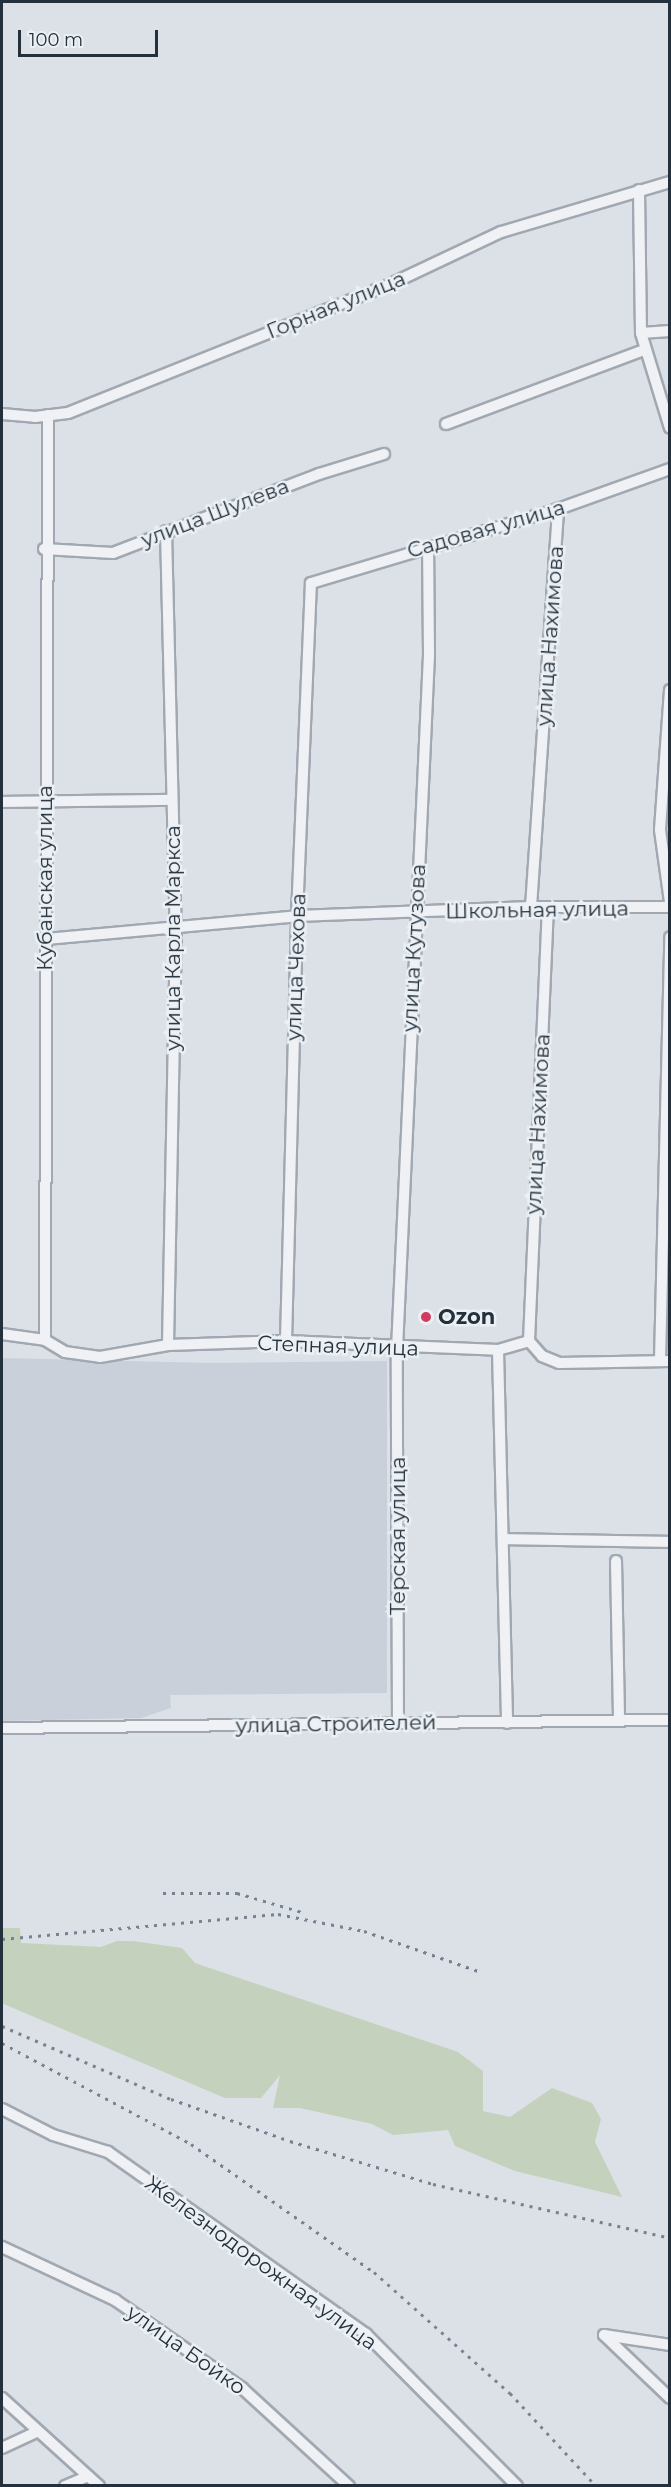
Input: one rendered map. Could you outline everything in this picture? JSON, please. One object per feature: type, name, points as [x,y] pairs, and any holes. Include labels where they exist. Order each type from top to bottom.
[{"type":"street","name":"Горная улица","points":[[2,414],[48,415],[93,404],[359,296],[501,232],[669,182]]},
{"type":"street","points":[[639,190],[641,333],[644,350],[669,428]]},
{"type":"street","points":[[641,333],[669,331]]},
{"type":"street","points":[[446,424],[644,350]]},
{"type":"street","name":"Кубанская улица","points":[[45,1340],[45,549],[48,415]]},
{"type":"street","name":"улица Шулева","points":[[45,549],[113,553],[166,531],[384,454]]},
{"type":"street","name":"Садовая улица","points":[[309,592],[311,583],[319,579],[558,509],[669,469]]},
{"type":"street","name":"улица Нахимова","points":[[531,907],[558,509]]},
{"type":"street","name":"улица Карла Маркса","points":[[166,531],[176,928],[168,1345]]},
{"type":"street","name":"улица Кутузова","points":[[397,1349],[415,914],[429,654],[428,547]]},
{"type":"street","name":"улица Чехова","points":[[286,1341],[297,916],[309,592]]},
{"type":"street","points":[[669,690],[660,830],[669,902]]},
{"type":"street","points":[[2,802],[172,800]]},
{"type":"street","name":"Школьная улица","points":[[46,939],[297,916],[415,914],[531,907],[669,907]]},
{"type":"street","name":"улица Нахимова","points":[[529,1341],[548,907]]},
{"type":"street","points":[[529,1341],[542,1356],[559,1363],[664,1360],[669,937]]},
{"type":"street","name":"Степная улица","points":[[2,1334],[45,1340],[65,1352],[99,1357],[168,1345],[286,1341],[397,1349],[498,1350],[529,1341]]},
{"type":"street","name":"Терская улица","points":[[397,1349],[398,1723]]},
{"type":"street","points":[[498,1350],[507,1723]]},
{"type":"street","points":[[503,1539],[669,1542]]},
{"type":"street","points":[[616,1561],[619,1721]]},
{"type":"street","name":"улица Строителей","points":[[2,1728],[669,1720]]},
{"type":"street","name":"Железнодорожная улица","points":[[2,2109],[53,2135],[108,2152],[366,2334],[515,2485]]},
{"type":"street","name":"улица Бойко","points":[[4,2253],[116,2300],[242,2388],[349,2486]]},
{"type":"street","points":[[669,2345],[604,2335],[669,2398]]},
{"type":"street","points":[[2,2398],[99,2486]]},
{"type":"street","points":[[2,2448],[37,2432]]},
{"type":"street","points":[[65,2486],[88,2476]]},
{"type":"shaded area","points":[[2,1358],[212,1363],[387,1361],[387,1693],[170,1695],[171,1708],[141,1718],[2,1721]]},
{"type":"green space","points":[[2,1928],[20,1928],[21,1943],[101,1947],[117,1941],[133,1941],[182,1948],[195,1963],[458,2052],[483,2071],[483,2111],[510,2117],[552,2088],[592,2103],[601,2119],[595,2142],[622,2197],[515,2171],[455,2146],[448,2130],[393,2135],[372,2124],[300,2108],[273,2108],[280,2075],[261,2098],[225,2098],[13,2008],[2,2003]]},
{"type":"railway","points":[[163,1893],[237,1893],[302,1912]]},
{"type":"railway","points":[[2,1939],[278,1914],[364,1931],[481,1972]]},
{"type":"railway","points":[[2,2026],[171,2099],[290,2141],[433,2184],[670,2238]]},
{"type":"railway","points":[[2,2043],[191,2144],[374,2272],[510,2393],[596,2486]]},
{"type":"place","name":"Ozon","points":[[426,1317]]}]
